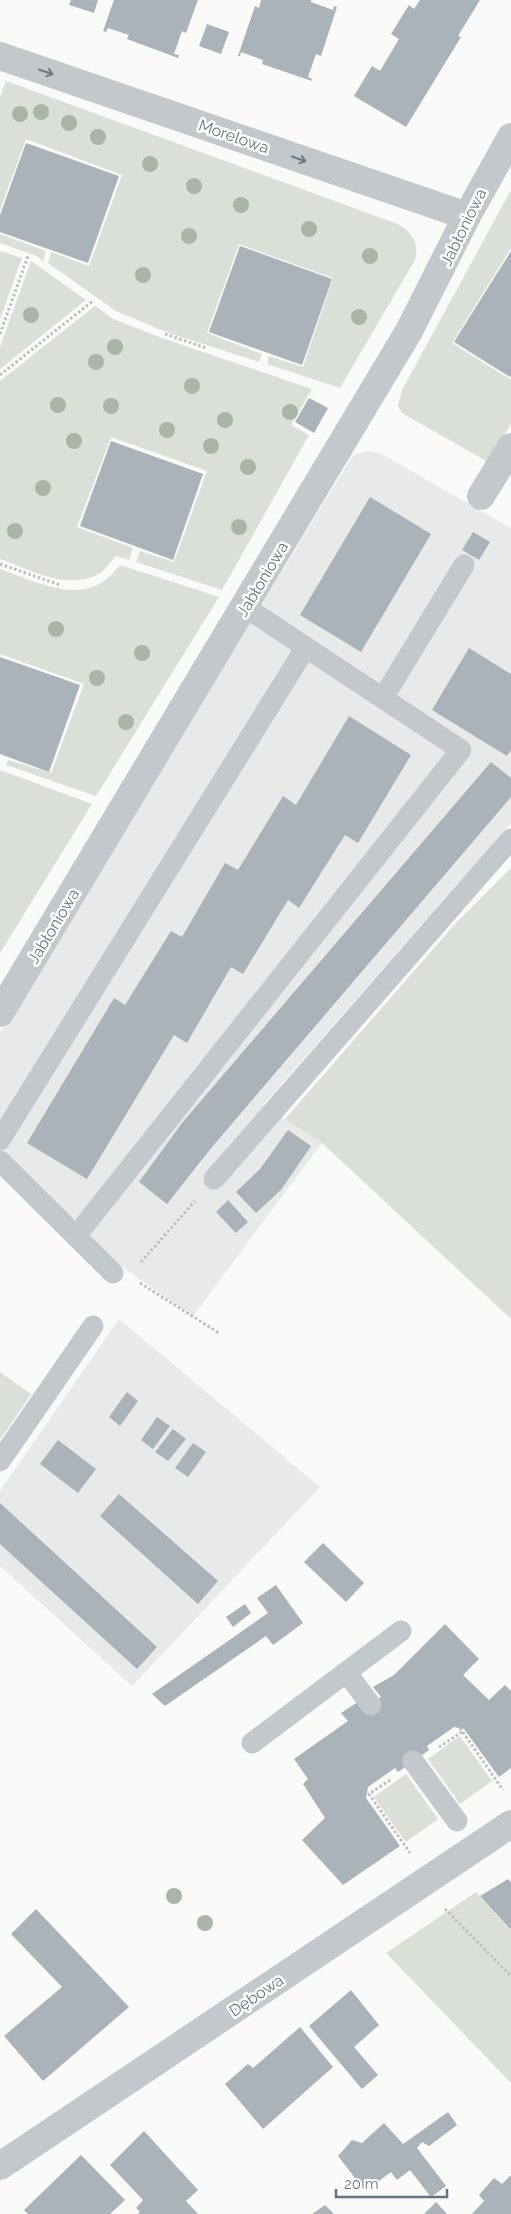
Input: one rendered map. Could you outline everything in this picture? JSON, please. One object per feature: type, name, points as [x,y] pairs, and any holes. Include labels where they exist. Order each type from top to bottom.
[{"type":"street","name":"Morelowa","points":[[0,56],[467,216]]},
{"type":"street","name":"Jabłoniowa","points":[[0,1014],[409,331],[467,216],[511,137]]},
{"type":"street","points":[[481,496],[511,447]]},
{"type":"street","name":"Dębowa","points":[[0,2166],[511,1824]]},
{"type":"lane","points":[[383,698],[464,565]]},
{"type":"lane","points":[[76,1236],[462,750],[245,606]]},
{"type":"lane","points":[[0,1140],[306,646]]},
{"type":"lane","points":[[214,1179],[511,839]]},
{"type":"lane","points":[[0,1161],[113,1273]]},
{"type":"lane","points":[[0,1461],[93,1326]]},
{"type":"lane","points":[[252,1743],[401,1631]]},
{"type":"lane","points":[[346,1672],[371,1705]]},
{"type":"lane","points":[[413,1761],[457,1821]]},
{"type":"path","points":[[0,334],[28,256]]},
{"type":"path","points":[[0,375],[94,300]]},
{"type":"path","points":[[165,334],[206,348]]},
{"type":"path","points":[[0,564],[60,585]]},
{"type":"path","points":[[136,1268],[214,1179]]},
{"type":"path","points":[[137,1281],[219,1333]]},
{"type":"path","points":[[460,1728],[503,1790]]},
{"type":"path","points":[[443,1906],[511,1976]]},
{"type":"shaded area","points":[[6,81],[395,223],[406,229],[415,243],[415,260],[340,388],[267,364],[269,356],[303,367],[333,278],[239,244],[207,333],[262,354],[259,362],[166,332],[116,311],[48,263],[51,252],[89,266],[122,175],[26,139],[0,210],[0,97]]},
{"type":"shaded area","points":[[511,190],[511,248],[452,343],[511,380],[511,424],[488,462],[402,413],[398,406],[402,390]]},
{"type":"shaded area","points":[[0,234],[46,251],[43,261],[37,256],[0,243]]},
{"type":"shaded area","points":[[0,251],[22,258],[0,319]]},
{"type":"shaded area","points":[[31,261],[86,300],[0,369],[0,347]]},
{"type":"shaded area","points":[[95,306],[113,319],[162,338],[312,389],[291,425],[309,435],[222,590],[136,562],[140,551],[174,562],[207,471],[111,437],[77,527],[133,548],[129,560],[116,556],[100,573],[88,578],[63,580],[37,573],[0,559],[0,381]]},
{"type":"shaded area","points":[[369,451],[380,453],[511,528],[511,823],[263,1105],[322,1143],[193,1316],[122,1267],[0,1148],[0,1033],[350,460],[354,455]]},
{"type":"shaded area","points":[[120,565],[219,597],[96,796],[6,765],[8,760],[51,773],[84,684],[0,654],[0,569],[54,588],[81,590],[95,586],[107,579]]},
{"type":"shaded area","points":[[0,770],[92,804],[0,953]]},
{"type":"shaded area","points":[[511,868],[511,1319],[322,1143],[285,1119],[455,924]]},
{"type":"shaded area","points":[[119,1319],[320,1487],[132,1686],[0,1566],[0,1491]]},
{"type":"shaded area","points":[[0,1372],[31,1394],[0,1440]]},
{"type":"shaded area","points":[[460,1736],[492,1781],[460,1804],[428,1759]]},
{"type":"shaded area","points":[[406,1774],[438,1819],[406,1842],[374,1797]]},
{"type":"shaded area","points":[[476,1892],[511,1931],[511,2083],[386,1953]]},
{"type":"building","points":[[71,0],[98,0],[94,13],[69,5]]},
{"type":"building","points":[[114,0],[198,0],[186,33],[182,31],[174,54],[179,55],[178,58],[127,39],[129,35],[108,28],[106,32],[103,31]]},
{"type":"building","points":[[261,0],[311,0],[311,2],[333,10],[334,6],[337,7],[321,56],[316,54],[308,77],[312,81],[262,64],[263,60],[241,52],[240,56],[238,56],[255,6],[259,8]]},
{"type":"building","points":[[420,0],[480,0],[458,36],[461,37],[406,127],[354,96],[372,66],[380,71],[399,39],[391,34],[409,5],[414,9]]},
{"type":"building","points":[[207,24],[229,32],[221,54],[199,46]]},
{"type":"building","points":[[26,143],[119,176],[88,263],[0,232],[0,215]]},
{"type":"building","points":[[240,246],[332,279],[302,365],[209,332]]},
{"type":"building","points":[[511,251],[511,376],[510,377],[454,342]]},
{"type":"building","points":[[309,398],[328,408],[314,433],[295,422]]},
{"type":"building","points":[[111,441],[203,474],[173,560],[80,526]]},
{"type":"building","points":[[370,497],[431,534],[361,652],[300,615]]},
{"type":"building","points":[[473,532],[490,542],[479,560],[462,550]]},
{"type":"building","points":[[469,648],[511,674],[511,750],[507,756],[432,710]]},
{"type":"building","points":[[0,657],[80,685],[49,772],[0,754]]},
{"type":"building","points":[[349,716],[411,755],[358,843],[345,835],[299,908],[288,900],[243,974],[231,967],[187,1043],[174,1035],[87,1179],[27,1143],[114,998],[125,1005],[171,931],[182,937],[225,863],[238,870],[283,796],[296,805]]},
{"type":"building","points":[[491,762],[511,778],[511,797],[212,1147],[167,1204],[139,1182],[182,1123]]},
{"type":"building","points":[[288,1130],[311,1146],[281,1190],[256,1213],[236,1192],[260,1169]]},
{"type":"building","points":[[228,1200],[248,1222],[236,1233],[216,1212]]},
{"type":"building","points":[[127,1392],[138,1401],[120,1426],[109,1417]]},
{"type":"building","points":[[157,1417],[170,1426],[153,1449],[141,1440]]},
{"type":"building","points":[[173,1429],[186,1439],[168,1461],[155,1452]]},
{"type":"building","points":[[58,1440],[96,1469],[78,1493],[40,1464]]},
{"type":"building","points":[[193,1443],[206,1452],[188,1477],[175,1468]]},
{"type":"building","points":[[119,1494],[218,1581],[198,1604],[100,1516]]},
{"type":"building","points":[[0,1503],[157,1647],[137,1669],[0,1544]]},
{"type":"building","points":[[323,1543],[364,1583],[346,1602],[304,1562]]},
{"type":"building","points":[[276,1585],[303,1623],[273,1645],[266,1636],[165,1706],[152,1694],[268,1613],[257,1598]]},
{"type":"building","points":[[245,1604],[251,1613],[233,1627],[226,1617]]},
{"type":"building","points":[[445,1624],[479,1659],[463,1675],[489,1700],[505,1685],[511,1691],[511,1768],[499,1777],[464,1729],[454,1727],[427,1746],[429,1750],[398,1772],[395,1768],[368,1787],[366,1798],[400,1846],[343,1885],[302,1840],[325,1818],[303,1784],[308,1779],[294,1759],[348,1721],[341,1713],[361,1700],[367,1708],[381,1697],[373,1687],[394,1675]]},
{"type":"building","points":[[508,1879],[511,1882],[511,1930],[480,1896]]},
{"type":"building","points":[[36,1909],[129,2007],[43,2081],[4,2036],[62,1987],[11,1934]]},
{"type":"building","points":[[351,1990],[379,2025],[354,2047],[378,2075],[362,2089],[309,2026]]},
{"type":"building","points":[[300,2027],[333,2067],[263,2129],[225,2084],[248,2064],[253,2068]]},
{"type":"building","points":[[448,2112],[457,2125],[429,2146],[422,2142],[417,2148],[446,2186],[431,2197],[410,2170],[397,2180],[391,2172],[365,2191],[338,2156],[352,2140],[362,2143],[384,2123],[403,2144]]},
{"type":"building","points":[[144,2131],[198,2190],[186,2201],[198,2214],[137,2214],[140,2212],[136,2208],[143,2200],[110,2165]]},
{"type":"building","points":[[81,2155],[125,2200],[110,2214],[28,2214],[24,2210]]},
{"type":"building","points":[[511,2175],[511,2214],[472,2214],[484,2201],[479,2195],[494,2178],[502,2184]]},
{"type":"building","points":[[436,2202],[447,2214],[424,2214]]},
{"type":"building","points":[[325,2205],[334,2214],[312,2214]]}]
